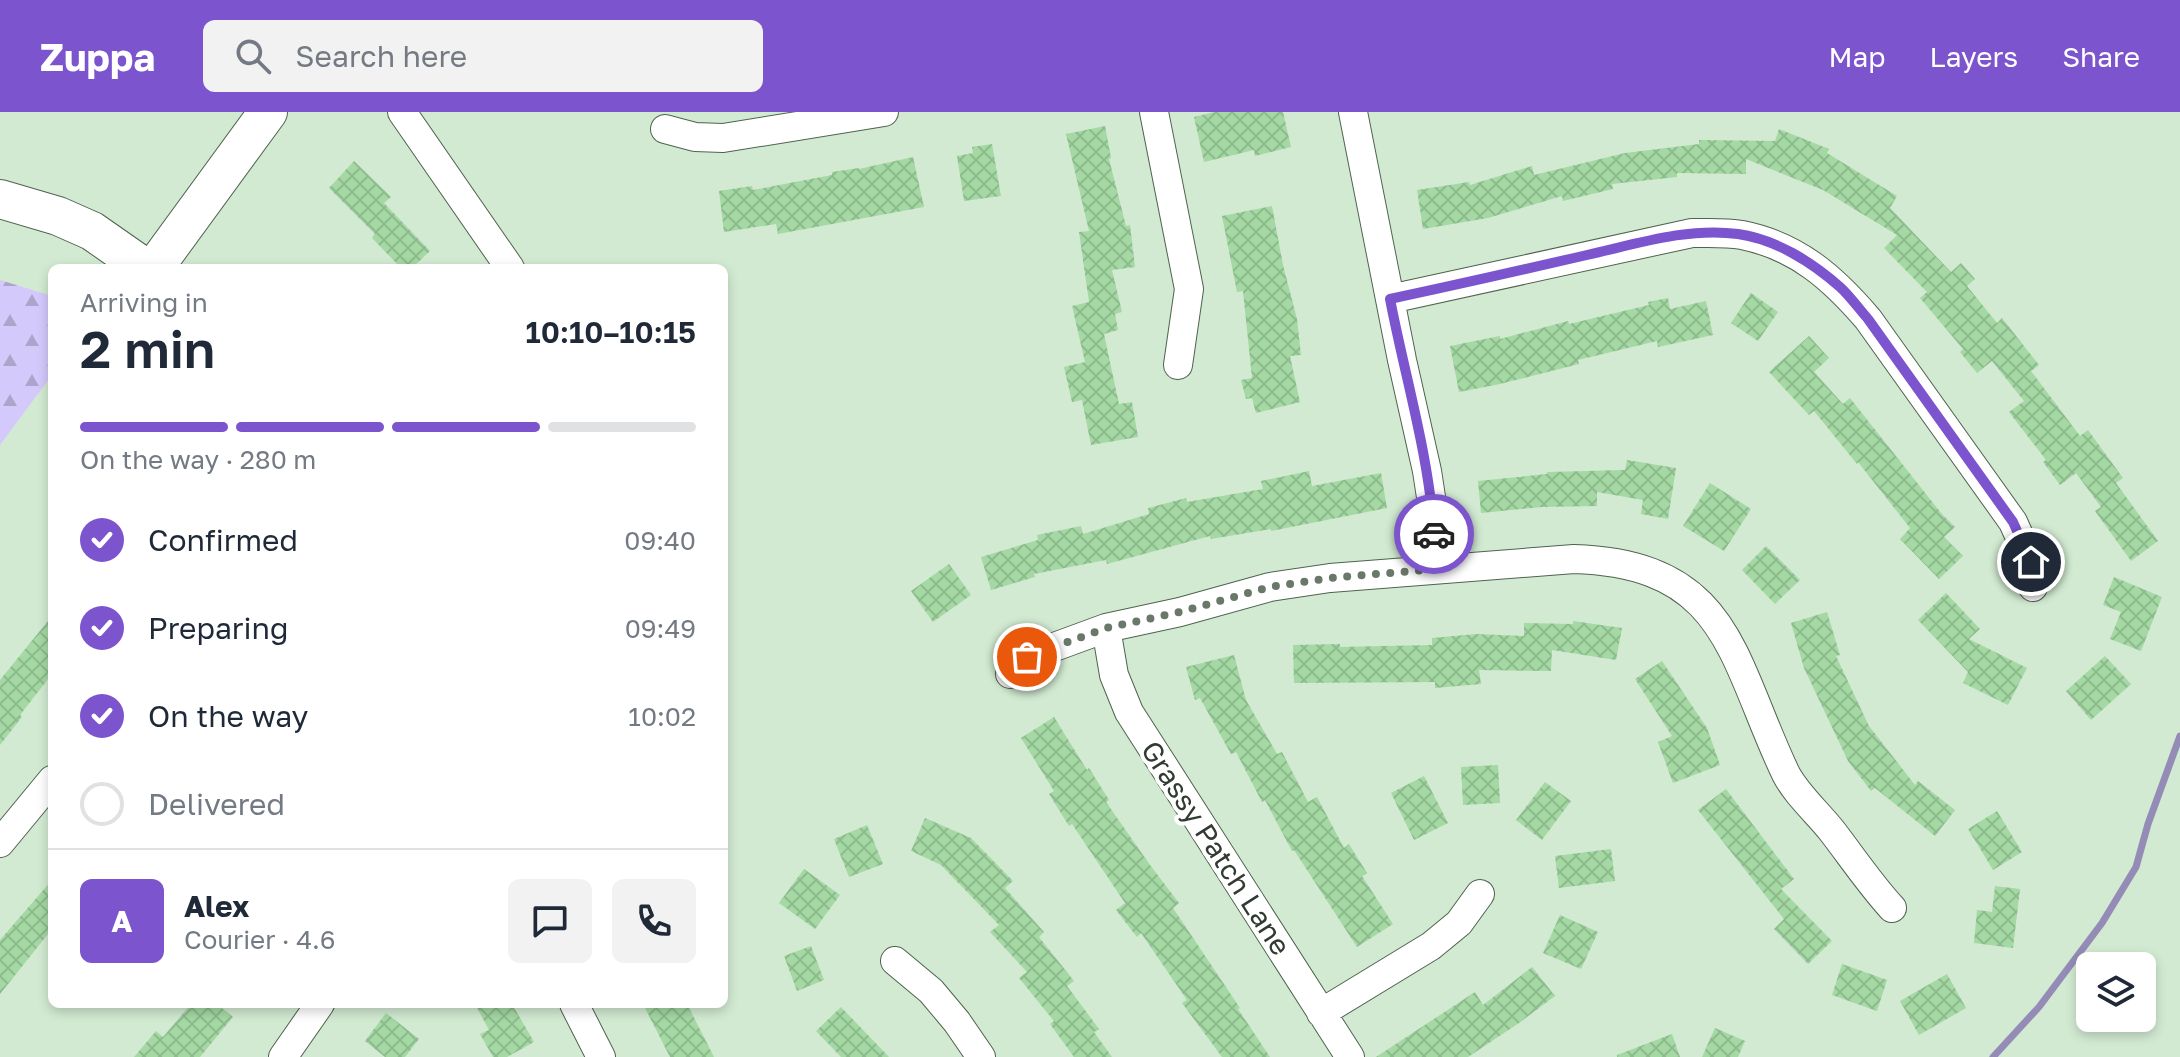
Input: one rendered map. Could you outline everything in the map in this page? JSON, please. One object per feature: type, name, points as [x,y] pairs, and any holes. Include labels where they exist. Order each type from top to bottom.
[{"type":"street","points":[[157,264],[268,112]]},
{"type":"street","points":[[402,112],[504,264]]},
{"type":"street","points":[[665,129],[695,137],[723,138],[884,112]]},
{"type":"street","points":[[1154,112],[1189,289],[1178,365]]},
{"type":"street","points":[[1353,112],[1427,471],[1433,510],[1436,569]]},
{"type":"street","points":[[0,199],[58,216],[92,231],[139,264]]},
{"type":"street","points":[[1390,299],[1692,233],[1740,234],[1772,243],[1813,265],[1842,289],[1868,319],[2013,522],[2031,562],[2033,587]]},
{"type":"street","points":[[1010,674],[1027,657],[1106,628],[1180,612],[1270,587],[1330,578],[1574,559],[1605,560],[1634,567],[1664,578],[1689,592],[1711,615],[1730,643],[1749,681],[1788,777],[1892,908]]},
{"type":"street","name":"Grassy Patch Lane","points":[[1106,628],[1114,675],[1129,712],[1350,1057]]},
{"type":"street","points":[[0,843],[48,785]]},
{"type":"street","points":[[1321,1013],[1431,946],[1459,923],[1480,894]]},
{"type":"street","points":[[895,961],[931,991],[981,1057]]},
{"type":"street","points":[[283,1057],[317,1008]]},
{"type":"street","points":[[576,1008],[601,1057]]},
{"type":"green space","points":[[0,280],[48,295],[48,380],[0,445]]},
{"type":"building","points":[[1214,112],[1283,112],[1291,147],[1255,156],[1254,150],[1204,162],[1194,117]]},
{"type":"building","points":[[1105,126],[1109,159],[1126,226],[1130,225],[1135,267],[1112,270],[1122,312],[1115,314],[1118,330],[1104,334],[1119,404],[1132,402],[1138,437],[1091,445],[1082,400],[1072,402],[1064,367],[1085,362],[1072,306],[1089,302],[1079,232],[1089,231],[1066,134]]},
{"type":"building","points":[[1779,129],[1829,149],[1827,153],[1897,196],[1890,208],[1951,272],[1961,263],[1975,279],[1967,286],[1997,323],[2002,318],[2039,365],[2031,371],[2080,436],[2088,430],[2123,478],[2116,483],[2158,541],[2131,561],[2095,511],[2101,507],[2076,473],[2060,485],[2043,462],[2046,460],[2009,412],[2024,401],[1992,361],[1977,373],[1960,352],[1963,349],[1920,298],[1927,292],[1884,248],[1897,235],[1823,190],[1746,159],[1746,174],[1677,173],[1677,177],[1612,184],[1613,189],[1563,201],[1562,196],[1488,218],[1423,229],[1417,190],[1469,182],[1470,185],[1532,166],[1534,175],[1625,153],[1699,144],[1699,140],[1775,141]]},
{"type":"building","points":[[992,144],[1001,196],[964,201],[957,156],[973,153],[972,147]]},
{"type":"building","points":[[913,157],[924,207],[778,234],[776,224],[724,232],[719,191],[752,186],[753,190]]},
{"type":"building","points":[[354,161],[391,197],[384,203],[430,251],[416,264],[397,264],[372,238],[375,234],[329,188]]},
{"type":"building","points":[[1272,206],[1297,319],[1301,355],[1290,356],[1300,402],[1256,413],[1252,398],[1246,399],[1241,380],[1252,378],[1243,291],[1237,292],[1222,216]]},
{"type":"building","points":[[1751,293],[1778,312],[1758,341],[1731,323]]},
{"type":"building","points":[[1668,298],[1670,309],[1706,301],[1713,335],[1658,347],[1657,341],[1578,360],[1579,364],[1459,392],[1450,346],[1500,336],[1500,339],[1568,321],[1569,324]]},
{"type":"building","points":[[1809,336],[1829,358],[1814,372],[1843,404],[1850,398],[1955,527],[1944,537],[1963,556],[1939,579],[1900,539],[1910,528],[1858,462],[1814,411],[1809,415],[1769,372]]},
{"type":"building","points":[[1627,460],[1676,468],[1668,519],[1641,514],[1643,500],[1597,492],[1597,506],[1481,513],[1478,481],[1547,472],[1625,470]]},
{"type":"building","points":[[1309,471],[1312,486],[1381,473],[1387,508],[1271,531],[1211,539],[1210,536],[1107,564],[1106,560],[1034,574],[1035,577],[991,590],[981,557],[1038,540],[1037,535],[1081,526],[1083,534],[1149,514],[1148,508],[1186,498],[1187,502],[1263,489],[1261,481]]},
{"type":"building","points":[[1710,483],[1751,509],[1724,551],[1683,526]]},
{"type":"building","points":[[1766,546],[1800,580],[1775,604],[1742,570]]},
{"type":"building","points":[[949,564],[971,595],[933,622],[911,591]]},
{"type":"building","points":[[2114,577],[2162,597],[2141,651],[2110,639],[2121,612],[2103,605]]},
{"type":"building","points":[[1946,593],[1980,629],[1969,639],[2027,668],[2008,705],[1963,683],[1968,672],[1918,620]]},
{"type":"building","points":[[1827,612],[1840,655],[1836,656],[1869,726],[1915,785],[1918,781],[1955,810],[1935,836],[1875,788],[1871,791],[1848,761],[1804,668],[1791,623]]},
{"type":"building","points":[[48,621],[48,679],[0,745],[0,680]]},
{"type":"building","points":[[1573,621],[1622,628],[1616,660],[1552,650],[1551,671],[1479,670],[1481,684],[1435,688],[1435,682],[1294,683],[1293,645],[1432,645],[1432,638],[1476,634],[1524,636],[1524,623],[1573,624]]},
{"type":"building","points":[[1234,655],[1246,700],[1277,754],[1282,752],[1308,802],[1317,797],[1344,848],[1349,844],[1367,873],[1362,876],[1393,924],[1357,947],[1292,851],[1236,752],[1231,754],[1200,698],[1195,700],[1186,667]]},
{"type":"building","points":[[2105,656],[2131,684],[2091,720],[2066,691]]},
{"type":"building","points":[[1662,661],[1707,728],[1720,765],[1673,783],[1658,742],[1672,736],[1635,679]]},
{"type":"building","points":[[1054,717],[1109,800],[1106,802],[1179,903],[1173,908],[1270,1057],[1222,1057],[1182,1003],[1187,1000],[1141,933],[1137,937],[1116,910],[1125,903],[1072,824],[1069,826],[1049,794],[1054,791],[1021,738]]},
{"type":"building","points":[[1498,765],[1500,803],[1463,805],[1461,767]]},
{"type":"building","points":[[1424,776],[1448,823],[1414,840],[1391,793]]},
{"type":"building","points":[[1545,782],[1571,801],[1542,840],[1516,820]]},
{"type":"building","points":[[1726,789],[1794,879],[1781,889],[1832,941],[1808,964],[1774,929],[1784,919],[1698,810]]},
{"type":"building","points":[[1997,811],[2022,852],[1993,870],[1968,829]]},
{"type":"building","points":[[925,818],[971,838],[1013,881],[1005,888],[1044,932],[1039,937],[1074,981],[1067,986],[1099,1029],[1094,1032],[1112,1057],[1074,1057],[1050,1024],[1054,1021],[1019,978],[1027,972],[990,932],[999,925],[941,865],[911,851]]},
{"type":"building","points":[[867,825],[883,864],[849,877],[834,839]]},
{"type":"building","points":[[1611,849],[1615,881],[1559,888],[1555,856]]},
{"type":"building","points":[[804,869],[840,895],[815,929],[779,903]]},
{"type":"building","points":[[48,885],[48,934],[0,994],[0,940]]},
{"type":"building","points":[[1995,886],[2020,889],[2013,948],[1974,943],[1977,910],[1992,912]]},
{"type":"building","points":[[1560,915],[1598,932],[1581,969],[1543,953]]},
{"type":"building","points":[[811,946],[824,980],[797,991],[784,956]]},
{"type":"building","points":[[1842,964],[1887,980],[1877,1011],[1832,995]]},
{"type":"building","points":[[1532,967],[1555,996],[1468,1057],[1376,1057],[1475,992],[1483,1005]]},
{"type":"building","points":[[1947,974],[1966,1008],[1919,1035],[1900,1001]]},
{"type":"building","points":[[841,1007],[889,1057],[841,1057],[816,1031]]},
{"type":"building","points":[[188,1008],[222,1008],[233,1017],[200,1057],[134,1057],[156,1031],[163,1037]]},
{"type":"building","points":[[477,1008],[514,1008],[534,1042],[507,1057],[493,1057],[480,1034],[489,1030]]},
{"type":"building","points":[[645,1008],[689,1008],[714,1057],[670,1057]]},
{"type":"building","points":[[386,1013],[419,1039],[405,1057],[385,1057],[365,1041]]},
{"type":"building","points":[[1715,1028],[1745,1041],[1738,1057],[1702,1057]]},
{"type":"building","points":[[1672,1034],[1680,1057],[1617,1057],[1617,1055]]},
{"type":"waterway","points":[[1993,1057],[2039,1007],[2102,923],[2136,867],[2180,736]]},
{"type":"way so far","points":[[1027,657],[1106,628],[1180,612],[1270,587],[1330,578],[1436,569],[1434,534]]},
{"type":"route","points":[[1434,534],[1427,471],[1390,299],[1692,233],[1740,234],[1772,243],[1813,265],[1842,289],[1868,319],[2013,522],[2031,562]]}]
